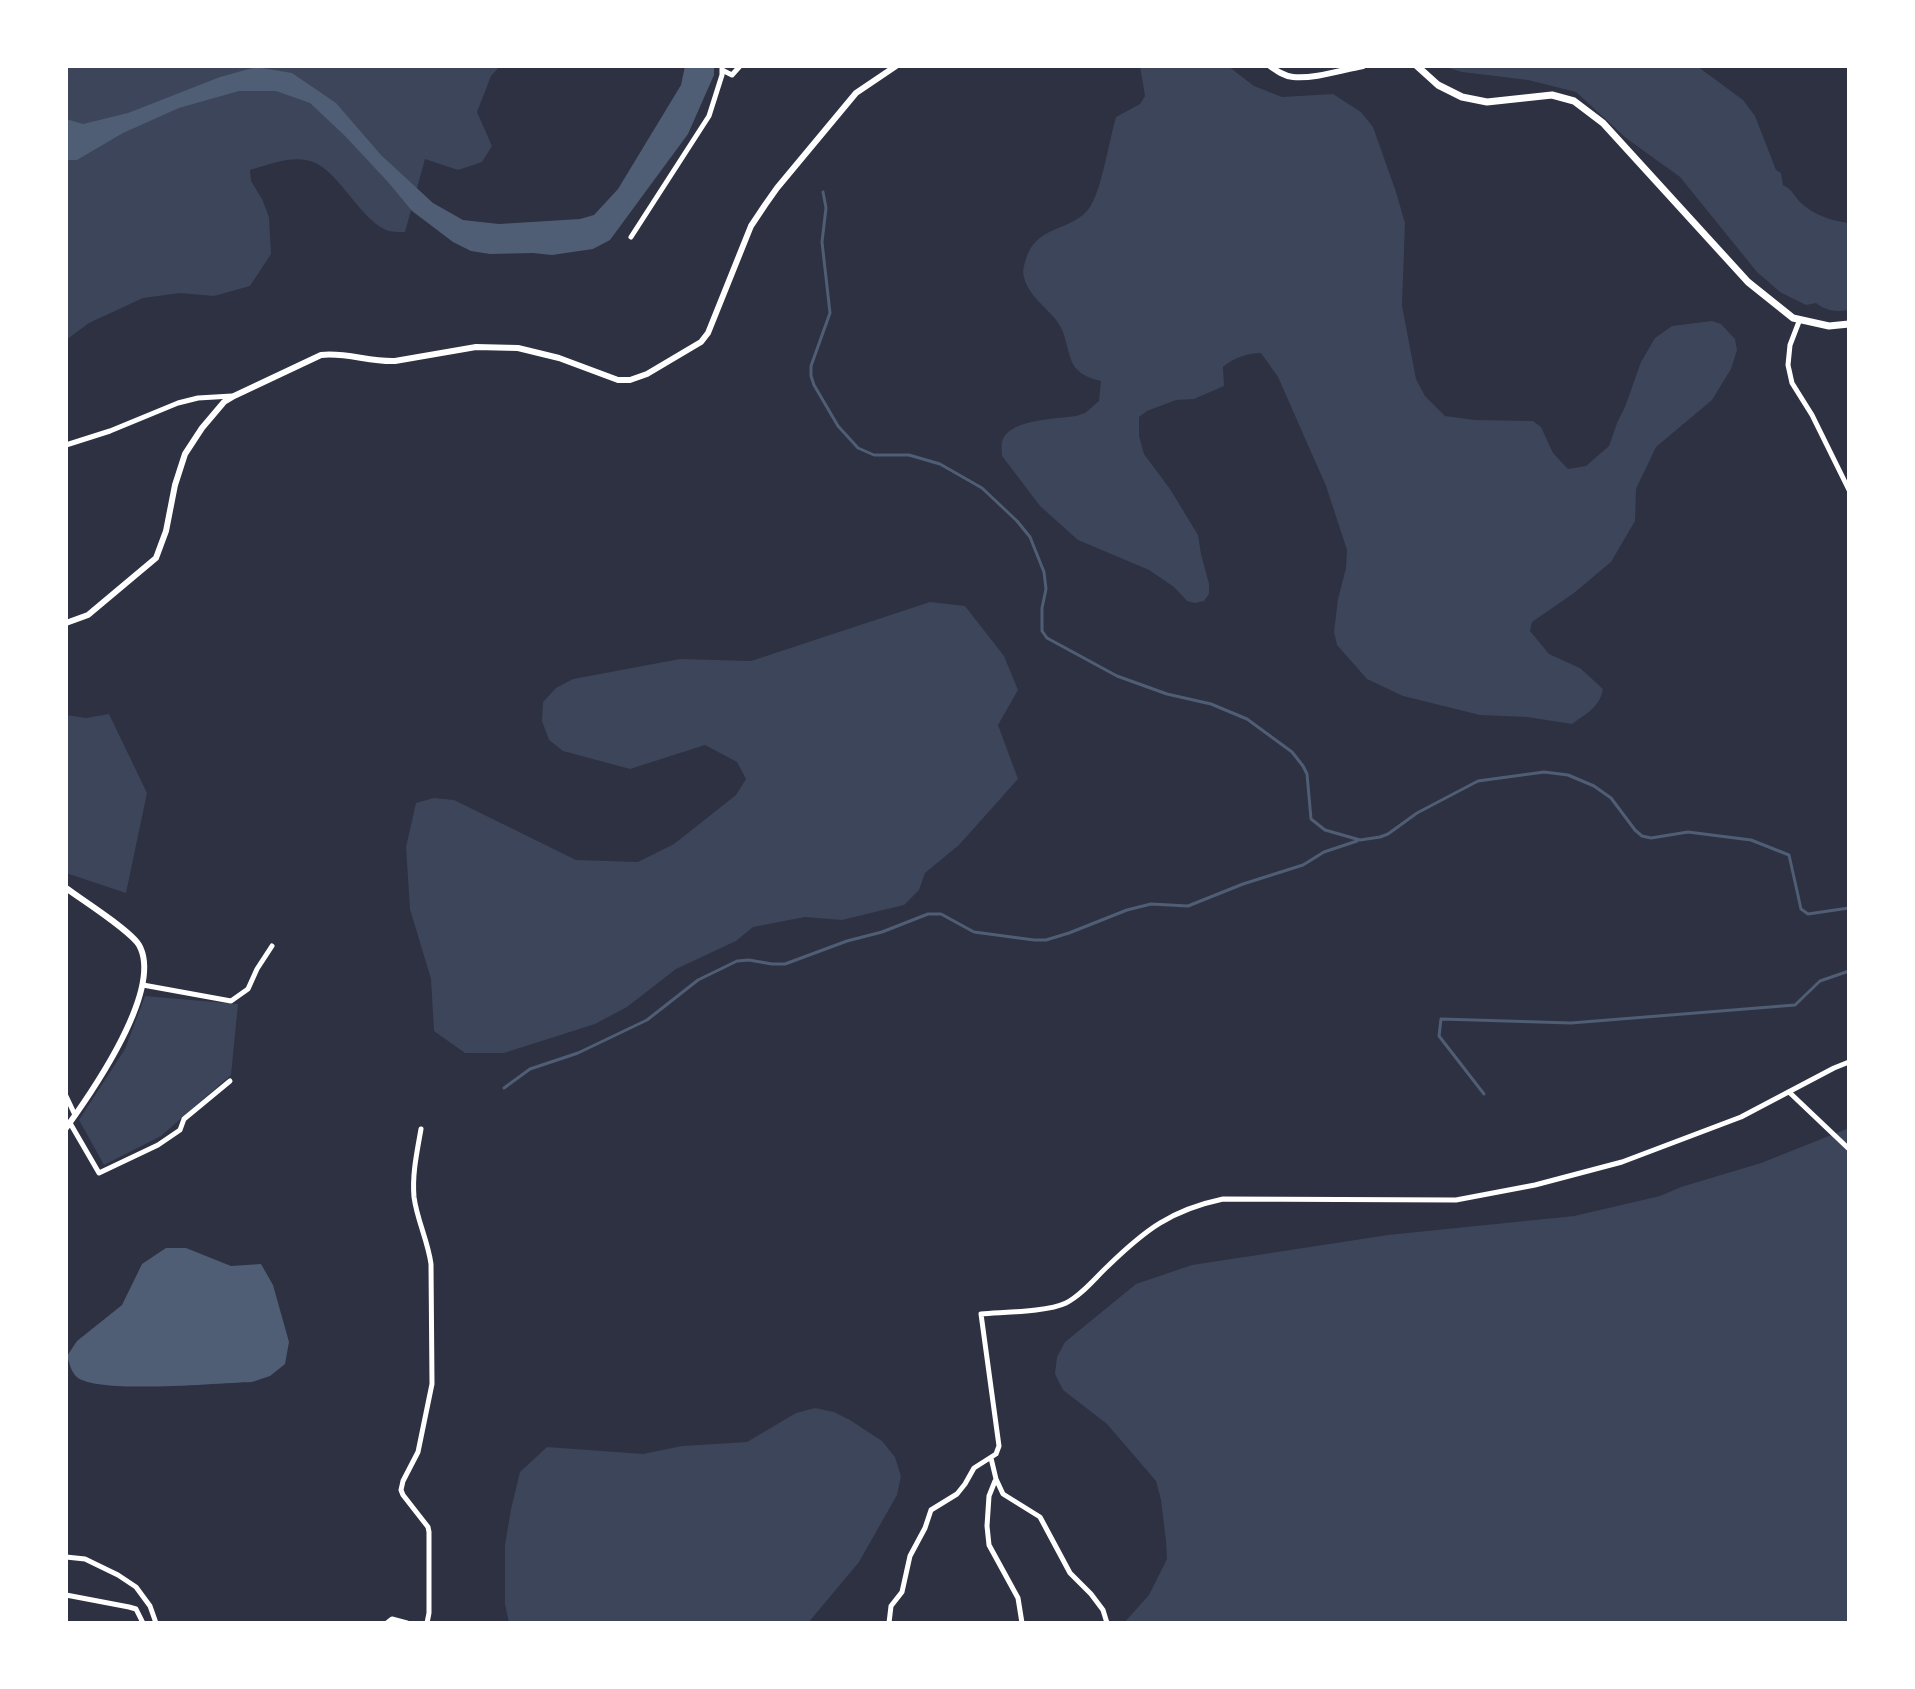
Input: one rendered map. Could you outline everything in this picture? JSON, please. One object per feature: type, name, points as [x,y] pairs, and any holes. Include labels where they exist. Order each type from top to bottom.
[{"type":"main road","points":[[1417,66],[1438,85],[1462,97],[1487,102],[1552,95],[1574,101],[1603,123],[1748,282],[1793,318],[1829,326],[1849,324]]},
{"type":"street","points":[[631,237],[709,116],[722,68],[732,75],[740,66]]},
{"type":"street","points":[[66,623],[88,615],[156,558],[185,454],[224,402],[321,355],[336,353],[395,361],[476,347],[518,348],[559,358],[618,380],[630,380],[647,374],[701,342],[708,333],[751,226],[777,188],[856,93],[896,66]]},
{"type":"street","points":[[1270,66],[1294,77],[1363,66]]},
{"type":"street","points":[[1800,319],[1790,345],[1788,365],[1792,383],[1812,415],[1849,490]]},
{"type":"street","points":[[66,445],[178,403],[198,398],[234,396]]},
{"type":"street","points":[[66,888],[129,933],[138,943],[144,958],[143,985],[138,1005],[125,1033],[68,1126],[99,1173],[158,1145],[180,1130],[184,1119],[230,1081]]},
{"type":"street","points":[[143,985],[231,1001],[248,989],[272,946]]},
{"type":"street","points":[[889,1623],[891,1606],[902,1592],[910,1556],[931,1510],[957,1494],[974,1468],[996,1454],[999,1446],[981,1314],[1056,1307],[1068,1302],[1130,1243],[1172,1215],[1197,1205],[1223,1199],[1456,1200],[1522,1188],[1636,1157],[1741,1117],[1849,1062]]},
{"type":"street","points":[[1788,1092],[1849,1149]]},
{"type":"street","points":[[66,1096],[75,1115]]},
{"type":"street","points":[[421,1129],[415,1159],[415,1200],[431,1264],[432,1384],[418,1452],[401,1490],[429,1532],[427,1623]]},
{"type":"street","points":[[991,1458],[1003,1494],[1040,1517],[1070,1573],[1103,1610],[1107,1623]]},
{"type":"street","points":[[996,1479],[989,1496],[989,1545],[1018,1598],[1022,1623]]},
{"type":"street","points":[[66,1557],[85,1559],[136,1587],[150,1606],[156,1623]]},
{"type":"street","points":[[66,1595],[136,1609],[143,1623]]},
{"type":"street","points":[[387,1623],[392,1619],[407,1623]]},
{"type":"shaded area","points":[[66,66],[500,66],[491,76],[477,112],[492,146],[482,162],[458,170],[425,159],[405,232],[388,231],[375,223],[317,164],[292,160],[250,170],[251,181],[269,217],[271,254],[250,286],[214,296],[180,293],[143,298],[89,323],[66,340]]},
{"type":"shaded area","points":[[685,66],[714,66],[714,75],[688,134],[610,240],[593,249],[552,255],[471,251],[453,242],[412,211],[345,136],[310,103],[276,91],[239,91],[179,108],[123,133],[77,160],[66,160],[66,119],[83,124],[128,113],[220,77],[256,67],[292,73],[336,103],[381,155],[433,203],[463,220],[499,224],[580,219],[594,215],[618,189],[681,85]]},
{"type":"shaded area","points":[[1140,66],[1228,66],[1254,86],[1282,97],[1333,94],[1361,112],[1373,127],[1405,223],[1402,306],[1416,379],[1425,396],[1445,416],[1533,421],[1541,427],[1553,453],[1568,469],[1586,466],[1609,446],[1641,362],[1655,338],[1672,326],[1712,321],[1721,324],[1735,339],[1737,350],[1731,369],[1712,400],[1656,447],[1636,489],[1635,521],[1611,562],[1532,622],[1530,631],[1549,654],[1580,668],[1603,689],[1596,705],[1572,724],[1527,717],[1480,715],[1403,696],[1367,679],[1337,645],[1334,632],[1347,550],[1326,486],[1278,377],[1261,353],[1241,357],[1223,367],[1224,386],[1194,399],[1176,400],[1139,417],[1139,436],[1144,454],[1198,535],[1209,584],[1209,594],[1204,601],[1187,601],[1174,587],[1149,570],[1078,540],[1040,506],[1002,456],[1003,439],[1009,431],[1037,421],[1085,413],[1099,401],[1101,381],[1076,369],[1063,332],[1031,292],[1023,270],[1037,241],[1079,218],[1092,204],[1116,117],[1140,104],[1145,96]]},
{"type":"shaded area","points":[[1442,66],[1697,66],[1743,100],[1755,116],[1776,170],[1781,173],[1783,185],[1812,211],[1849,223],[1849,310],[1831,310],[1816,303],[1806,305],[1780,292],[1757,272],[1680,177],[1626,138],[1576,92],[1528,80],[1462,72]]},
{"type":"shaded area","points":[[930,602],[965,606],[1004,656],[1018,690],[998,725],[1018,779],[959,845],[925,873],[919,890],[904,905],[842,920],[805,917],[753,927],[736,941],[676,969],[627,1007],[595,1024],[504,1053],[465,1053],[434,1031],[431,979],[410,909],[406,847],[416,803],[434,798],[454,800],[576,860],[638,862],[674,844],[736,795],[746,779],[737,762],[705,745],[630,769],[563,751],[549,740],[542,721],[543,702],[556,688],[573,679],[680,659],[751,661]]},
{"type":"shaded area","points":[[109,714],[147,793],[126,893],[66,873],[66,715],[86,718]]},
{"type":"shaded area","points":[[145,996],[238,1004],[231,1075],[161,1136],[104,1165],[79,1120],[125,1049]]},
{"type":"shaded area","points":[[1849,1128],[1849,1623],[1124,1623],[1149,1595],[1167,1559],[1156,1481],[1107,1424],[1063,1390],[1055,1374],[1057,1357],[1065,1342],[1136,1284],[1192,1265],[1388,1235],[1574,1216],[1660,1196],[1761,1163]]},
{"type":"shaded area","points":[[166,1248],[186,1248],[231,1266],[261,1264],[273,1285],[289,1342],[285,1364],[270,1376],[252,1382],[135,1387],[91,1383],[78,1378],[67,1356],[77,1341],[122,1305],[142,1264]]},
{"type":"shaded area","points":[[815,1408],[834,1412],[882,1441],[895,1457],[901,1476],[897,1495],[859,1562],[808,1623],[509,1623],[505,1604],[505,1545],[511,1509],[520,1472],[547,1447],[643,1454],[682,1446],[747,1442],[796,1413]]},
{"type":"waterway","points":[[823,192],[826,208],[822,242],[830,313],[811,366],[814,385],[838,426],[858,448],[874,455],[909,455],[940,464],[982,488],[1017,521],[1030,537],[1044,572],[1046,589],[1042,631],[1047,638],[1117,676],[1167,694],[1211,704],[1247,719],[1292,752],[1303,766],[1307,774],[1311,819],[1325,830],[1360,840],[1380,837],[1417,813],[1478,781],[1544,772],[1568,775],[1594,786],[1611,798],[1642,836],[1651,838],[1688,832],[1751,840],[1789,855],[1801,909],[1808,914],[1849,908]]},
{"type":"waterway","points":[[504,1088],[530,1069],[578,1053],[647,1020],[698,980],[737,961],[785,964],[928,914],[941,914],[974,932],[1046,940],[1151,904],[1188,906],[1303,865],[1324,852],[1357,841]]},
{"type":"waterway","points":[[1484,1094],[1439,1036],[1441,1019],[1571,1023],[1795,1005],[1820,981],[1849,971]]}]
